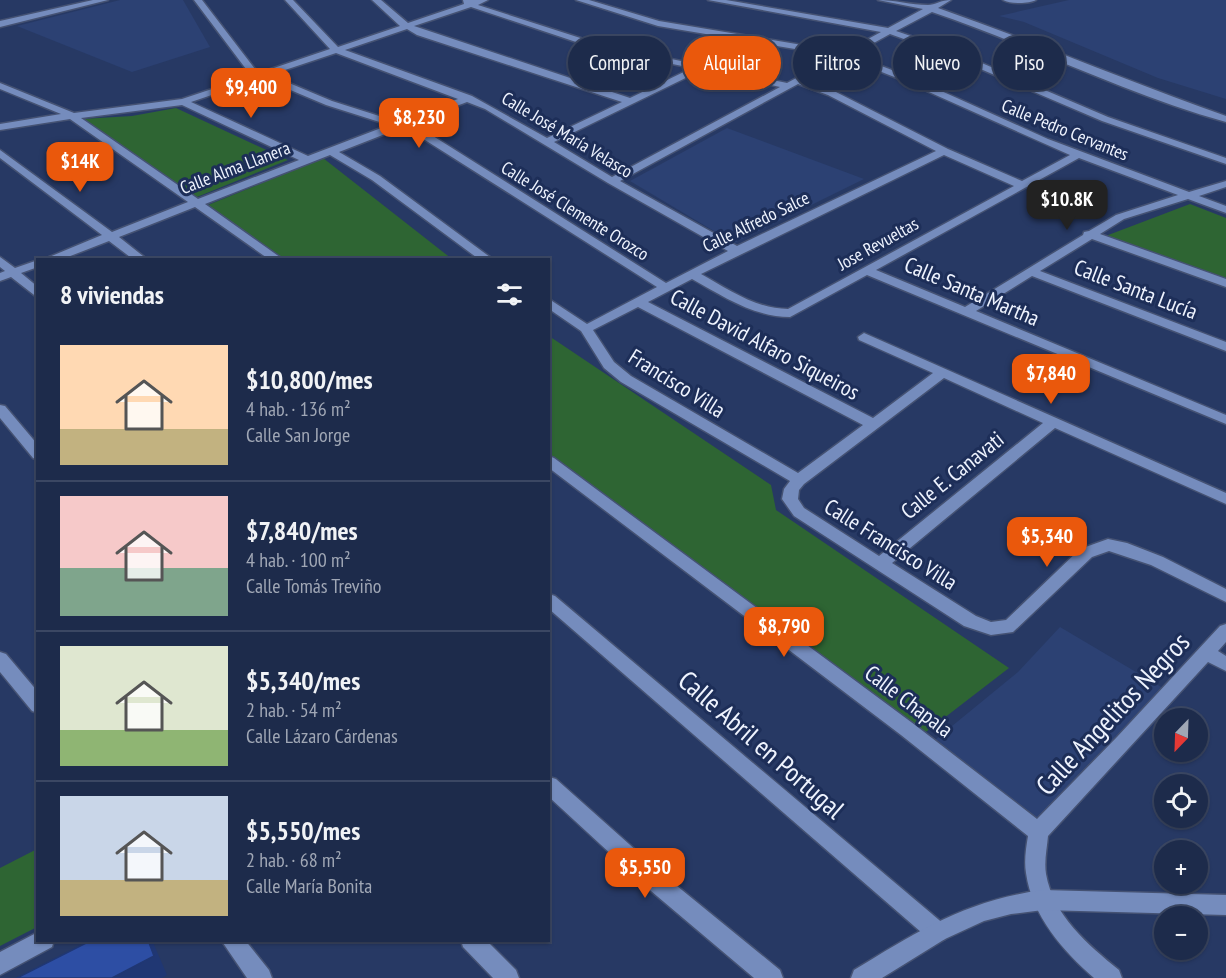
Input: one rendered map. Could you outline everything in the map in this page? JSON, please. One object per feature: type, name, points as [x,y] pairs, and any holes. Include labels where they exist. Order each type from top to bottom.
[{"type":"street","points":[[0,24],[104,0]]},
{"type":"street","name":"Calle José Clemente Orozco","points":[[198,0],[252,71],[361,115],[397,125],[429,138],[665,287]]},
{"type":"street","name":"Calle José María Velasco","points":[[289,0],[336,50],[469,98],[511,118],[612,181],[736,251]]},
{"type":"street","points":[[376,0],[406,26],[531,70],[630,101]]},
{"type":"street","points":[[0,127],[71,115],[124,111],[183,102],[467,3],[484,0]]},
{"type":"street","name":"Calle Pedro Cervantes","points":[[580,0],[658,23],[793,46]]},
{"type":"street","points":[[712,0],[889,31],[946,51],[1105,119],[1226,161]]},
{"type":"street","points":[[882,0],[929,8],[1012,36],[1140,89],[1226,119]]},
{"type":"street","points":[[879,36],[947,0]]},
{"type":"street","points":[[1007,0],[1032,0]]},
{"type":"street","points":[[467,3],[597,46],[683,64]]},
{"type":"street","name":"Calle Pedro Cervantes","points":[[881,69],[1015,130],[1226,210]]},
{"type":"street","points":[[548,141],[683,76]]},
{"type":"street","points":[[612,181],[793,82]]},
{"type":"street","points":[[781,85],[786,86]]},
{"type":"street","points":[[0,86],[71,115],[275,258]]},
{"type":"street","points":[[822,90],[840,97],[944,151],[1021,185]]},
{"type":"street","name":"Calle Alma Llanera","points":[[53,258],[469,98]]},
{"type":"street","points":[[183,102],[307,159]]},
{"type":"street","points":[[330,151],[376,178],[485,258]]},
{"type":"street","name":"Calle Alfredo Salce","points":[[586,329],[736,251],[944,151]]},
{"type":"street","points":[[0,153],[139,258]]},
{"type":"street","name":"Jose Revueltas","points":[[692,274],[757,308],[779,314],[799,309],[1078,154]]},
{"type":"street","points":[[966,312],[1088,234],[1120,217],[1226,184]]},
{"type":"street","points":[[1088,234],[1226,284]]},
{"type":"street","points":[[0,261],[36,292]]},
{"type":"street","points":[[0,277],[36,264]]},
{"type":"street","name":"Calle Santa Martha","points":[[867,270],[1226,420]]},
{"type":"street","name":"Calle Santa Lucía","points":[[1031,272],[1226,346]]},
{"type":"street","name":"Calle David Alfaro Siqueiros","points":[[638,302],[873,424]]},
{"type":"street","name":"Francisco Villa","points":[[550,304],[586,329],[609,365],[626,380],[799,480]]},
{"type":"street","points":[[864,337],[1226,499]]},
{"type":"street","points":[[799,480],[942,373]]},
{"type":"street","points":[[0,409],[36,453]]},
{"type":"street","name":"Calle E. Canavati","points":[[881,563],[1052,423]]},
{"type":"street","name":"Calle Chapala","points":[[550,462],[889,716],[1038,832]]},
{"type":"street","name":"Calle Francisco Villa","points":[[799,480],[792,489],[790,499],[799,512],[969,621],[992,629],[1007,628],[1086,553],[1108,545],[1138,552],[1226,596]]},
{"type":"street","name":"Calle Abril en Portugal","points":[[550,601],[937,932]]},
{"type":"street","name":"Calle Angelitos Negros","points":[[1038,832],[1208,654],[1226,631]]},
{"type":"street","points":[[1208,654],[1226,664]]},
{"type":"street","points":[[0,659],[34,697]]},
{"type":"street","points":[[550,785],[642,871],[718,936],[772,978]]},
{"type":"street","points":[[1038,832],[1036,874],[1043,900],[1065,933],[1111,978]]},
{"type":"street","points":[[862,978],[937,932],[982,912],[1011,904],[1043,900],[1226,905]]},
{"type":"street","points":[[0,964],[40,942]]},
{"type":"street","points":[[233,942],[261,978]]},
{"type":"street","points":[[473,942],[508,978]]},
{"type":"shaded area","points":[[120,0],[183,0],[210,47],[132,72],[17,26]]},
{"type":"shaded area","points":[[1069,0],[1226,0],[1226,99],[1158,78],[1065,39],[1065,36],[1058,36],[1024,22],[999,16]]},
{"type":"shaded area","points":[[727,128],[864,179],[734,243],[630,181]]},
{"type":"shaded area","points":[[1060,627],[1163,688],[1039,823],[935,740],[1018,672]]},
{"type":"green space","points":[[176,108],[288,160],[197,197],[82,119],[132,116]]},
{"type":"green space","points":[[323,158],[451,258],[280,258],[208,205]]},
{"type":"green space","points":[[1190,204],[1226,218],[1226,281],[1103,237]]},
{"type":"green space","points":[[550,337],[771,485],[776,510],[1009,668],[922,735],[550,460]]},
{"type":"green space","points":[[36,850],[36,928],[0,946],[0,868]]},
{"type":"building","points":[[88,942],[149,942],[154,956],[112,978],[17,978]]}]
